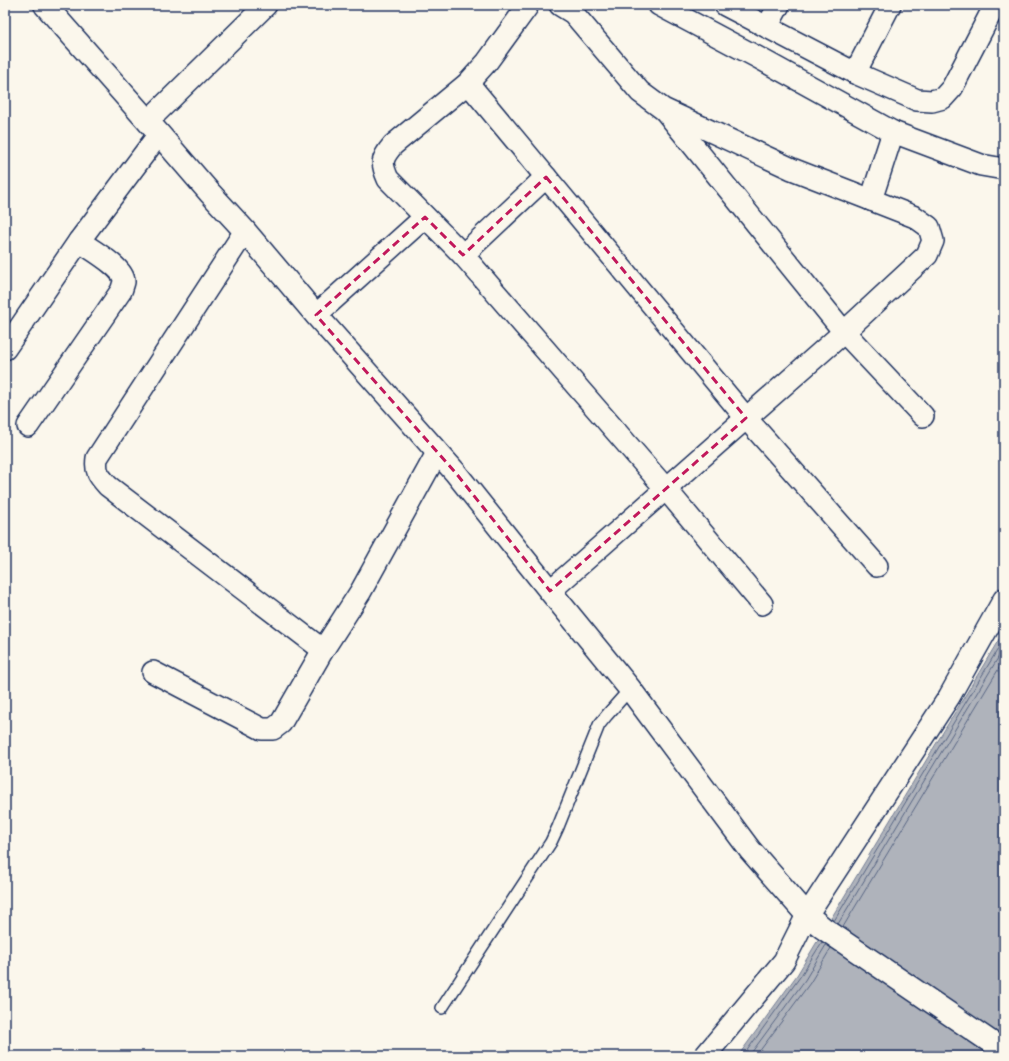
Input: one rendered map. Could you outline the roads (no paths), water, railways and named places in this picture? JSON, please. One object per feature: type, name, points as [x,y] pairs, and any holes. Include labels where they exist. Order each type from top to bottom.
[{"type":"main road","points":[[44,5],[245,231],[316,315],[455,472],[630,689],[750,850],[815,921],[1004,1051]]},
{"type":"street","points":[[5,349],[79,241],[153,127],[266,5]]},
{"type":"street","points":[[550,591],[844,332],[927,255],[933,241],[929,227],[915,217],[792,169],[664,109],[640,92],[573,13],[560,5]]},
{"type":"street","points":[[659,5],[893,132],[981,165],[1004,168]]},
{"type":"street","points":[[726,5],[855,73],[917,100],[932,101],[943,98],[952,88],[995,5]]},
{"type":"street","points":[[767,27],[779,5]]},
{"type":"street","points":[[855,73],[890,5]]},
{"type":"street","points":[[525,6],[487,62],[468,83],[393,145],[384,155],[383,167],[388,179],[463,255],[666,488],[762,604]]},
{"type":"street","points":[[468,83],[746,418],[877,566]]},
{"type":"street","points":[[664,109],[844,332],[924,416]]},
{"type":"street","points":[[871,200],[893,132]]},
{"type":"street","points":[[463,255],[546,177]]},
{"type":"street","points":[[316,315],[425,217]]},
{"type":"street","points":[[245,231],[97,458],[96,467],[99,477],[108,486],[323,650]]},
{"type":"street","points":[[28,426],[121,291],[124,282],[121,273],[114,266],[79,241]]},
{"type":"street","points":[[153,672],[254,726],[262,729],[273,729],[281,723],[323,650],[361,591],[437,453]]},
{"type":"street","points":[[705,1056],[784,961],[815,921],[949,697],[1004,599]]},
{"type":"lane","points":[[442,1008],[550,842],[558,827],[599,725],[630,689]]},
{"type":"water","points":[[1004,631],[1004,1040],[992,1056],[738,1056],[797,975]]}]
